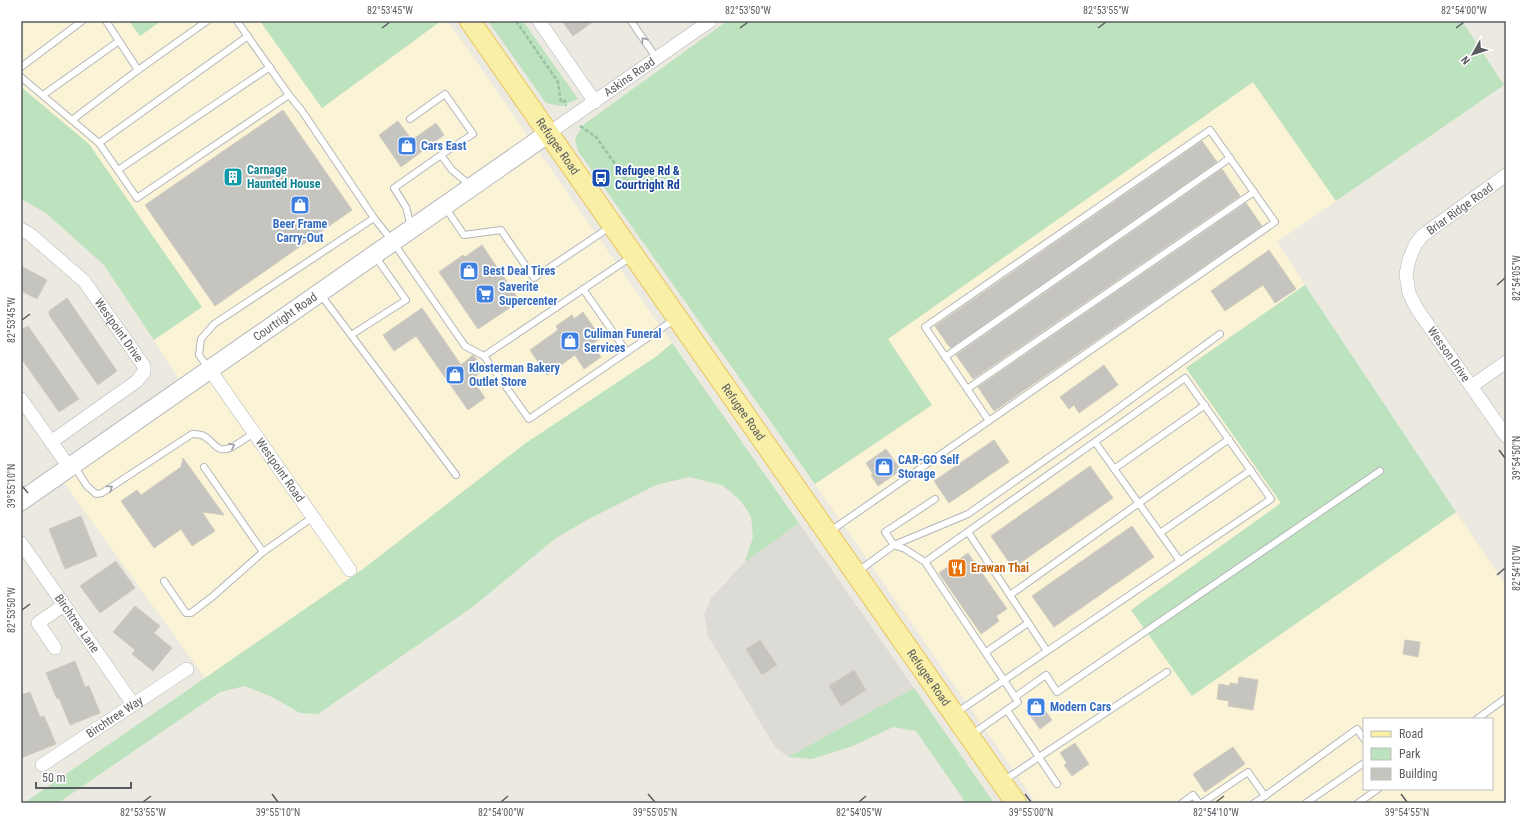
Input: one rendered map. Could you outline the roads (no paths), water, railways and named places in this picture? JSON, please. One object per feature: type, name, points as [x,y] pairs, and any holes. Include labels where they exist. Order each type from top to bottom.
[{"type":"main road","name":"Refugee Road","points":[[470,21],[1016,803]]},
{"type":"street","points":[[539,21],[595,102]]},
{"type":"street","name":"Askins Road","points":[[549,133],[710,21]]},
{"type":"street","name":"Courtright Road","points":[[21,501],[549,133]]},
{"type":"street","name":"Briar Ridge Road","points":[[1407,267],[1415,245],[1422,236],[1506,175]]},
{"type":"street","name":"Westpoint Drive","points":[[21,229],[31,235],[84,281],[144,366],[144,372],[137,381],[51,442]]},
{"type":"street","name":"Wesson Drive","points":[[1407,267],[1408,288],[1413,302],[1506,436]]},
{"type":"street","points":[[1472,386],[1506,362]]},
{"type":"street","name":"Westpoint Road","points":[[210,370],[350,570]]},
{"type":"street","points":[[21,399],[51,442],[71,466]]},
{"type":"street","name":"Birchtree Lane","points":[[21,543],[134,704]]},
{"type":"street","points":[[55,648],[38,623],[64,605]]},
{"type":"street","name":"Birchtree Way","points":[[42,766],[187,669]]},
{"type":"lane","points":[[21,67],[82,21]]},
{"type":"lane","points":[[106,21],[138,70]]},
{"type":"lane","points":[[72,120],[138,70],[207,21]]},
{"type":"lane","points":[[237,21],[302,111],[374,218],[393,242],[466,346],[484,356],[529,419],[678,317]]},
{"type":"lane","points":[[631,21],[657,59]]},
{"type":"lane","points":[[99,143],[248,36]]},
{"type":"lane","points":[[43,95],[119,41]]},
{"type":"lane","points":[[118,170],[270,67]]},
{"type":"lane","points":[[21,77],[99,143],[137,198],[289,95]]},
{"type":"lane","points":[[410,119],[445,94],[472,134],[394,188],[406,207],[411,229]]},
{"type":"lane","points":[[828,533],[1276,222],[1210,130],[925,327],[989,421]]},
{"type":"lane","points":[[441,155],[452,170],[471,186]]},
{"type":"lane","points":[[945,357],[1230,158]]},
{"type":"lane","points":[[967,389],[1254,192]]},
{"type":"lane","points":[[444,206],[464,234],[501,230],[534,278],[613,225]]},
{"type":"lane","points":[[210,370],[199,354],[201,339],[214,324],[374,218]]},
{"type":"lane","points":[[484,356],[634,254]]},
{"type":"lane","points":[[351,336],[406,300],[374,255]]},
{"type":"lane","points":[[583,289],[627,352]]},
{"type":"lane","points":[[320,294],[456,475]]},
{"type":"lane","points":[[856,573],[894,545],[968,514],[1106,418],[1220,334]]},
{"type":"lane","points":[[925,562],[1186,378],[1271,499],[954,714]]},
{"type":"lane","points":[[1114,469],[1205,405]]},
{"type":"lane","points":[[71,466],[87,486],[96,494],[102,493],[192,434],[200,434],[214,447],[222,450],[230,448],[254,433]]},
{"type":"lane","points":[[1010,595],[1229,439]]},
{"type":"lane","points":[[1095,442],[1180,561]]},
{"type":"lane","points":[[204,467],[263,552]]},
{"type":"lane","points":[[1160,533],[1251,470]]},
{"type":"lane","points":[[1015,697],[1046,675],[1057,692],[1380,471]]},
{"type":"lane","points":[[935,498],[885,532],[894,545],[905,549],[925,562],[1005,680],[1018,702],[969,736]]},
{"type":"lane","points":[[164,581],[186,612],[191,612],[212,597],[263,552],[313,517]]},
{"type":"lane","points":[[968,532],[1047,651]]},
{"type":"lane","points":[[986,652],[1028,623]]},
{"type":"lane","points":[[1001,782],[1167,672]]},
{"type":"lane","points":[[1478,718],[1506,698]]},
{"type":"lane","points":[[1006,710],[1057,784]]},
{"type":"lane","points":[[1254,803],[1357,729],[1363,738]]},
{"type":"lane","points":[[1306,803],[1363,764]]},
{"type":"lane","points":[[1182,803],[1193,795],[1200,803],[1248,772],[1265,796]]},
{"type":"lane","points":[[1358,803],[1377,790]]},
{"type":"place","name":"Cars East","points":[[407,146]]},
{"type":"place","name":"Carnage Haunted House","points":[[233,177]]},
{"type":"place","name":"Refugee Rd & Courtright Rd","points":[[601,178]]},
{"type":"place","name":"Beer Frame Carry-Out","points":[[300,205]]},
{"type":"place","name":"Best Deal Tires","points":[[469,271]]},
{"type":"place","name":"Saverite Supercenter","points":[[485,294]]},
{"type":"place","name":"Culiman Funeral Services","points":[[570,341]]},
{"type":"place","name":"Klosterman Bakery Outlet Store","points":[[455,375]]},
{"type":"place","name":"CAR-GO Self Storage","points":[[884,467]]},
{"type":"place","name":"Erawan Thai","points":[[957,568]]},
{"type":"place","name":"Modern Cars","points":[[1036,707]]}]
